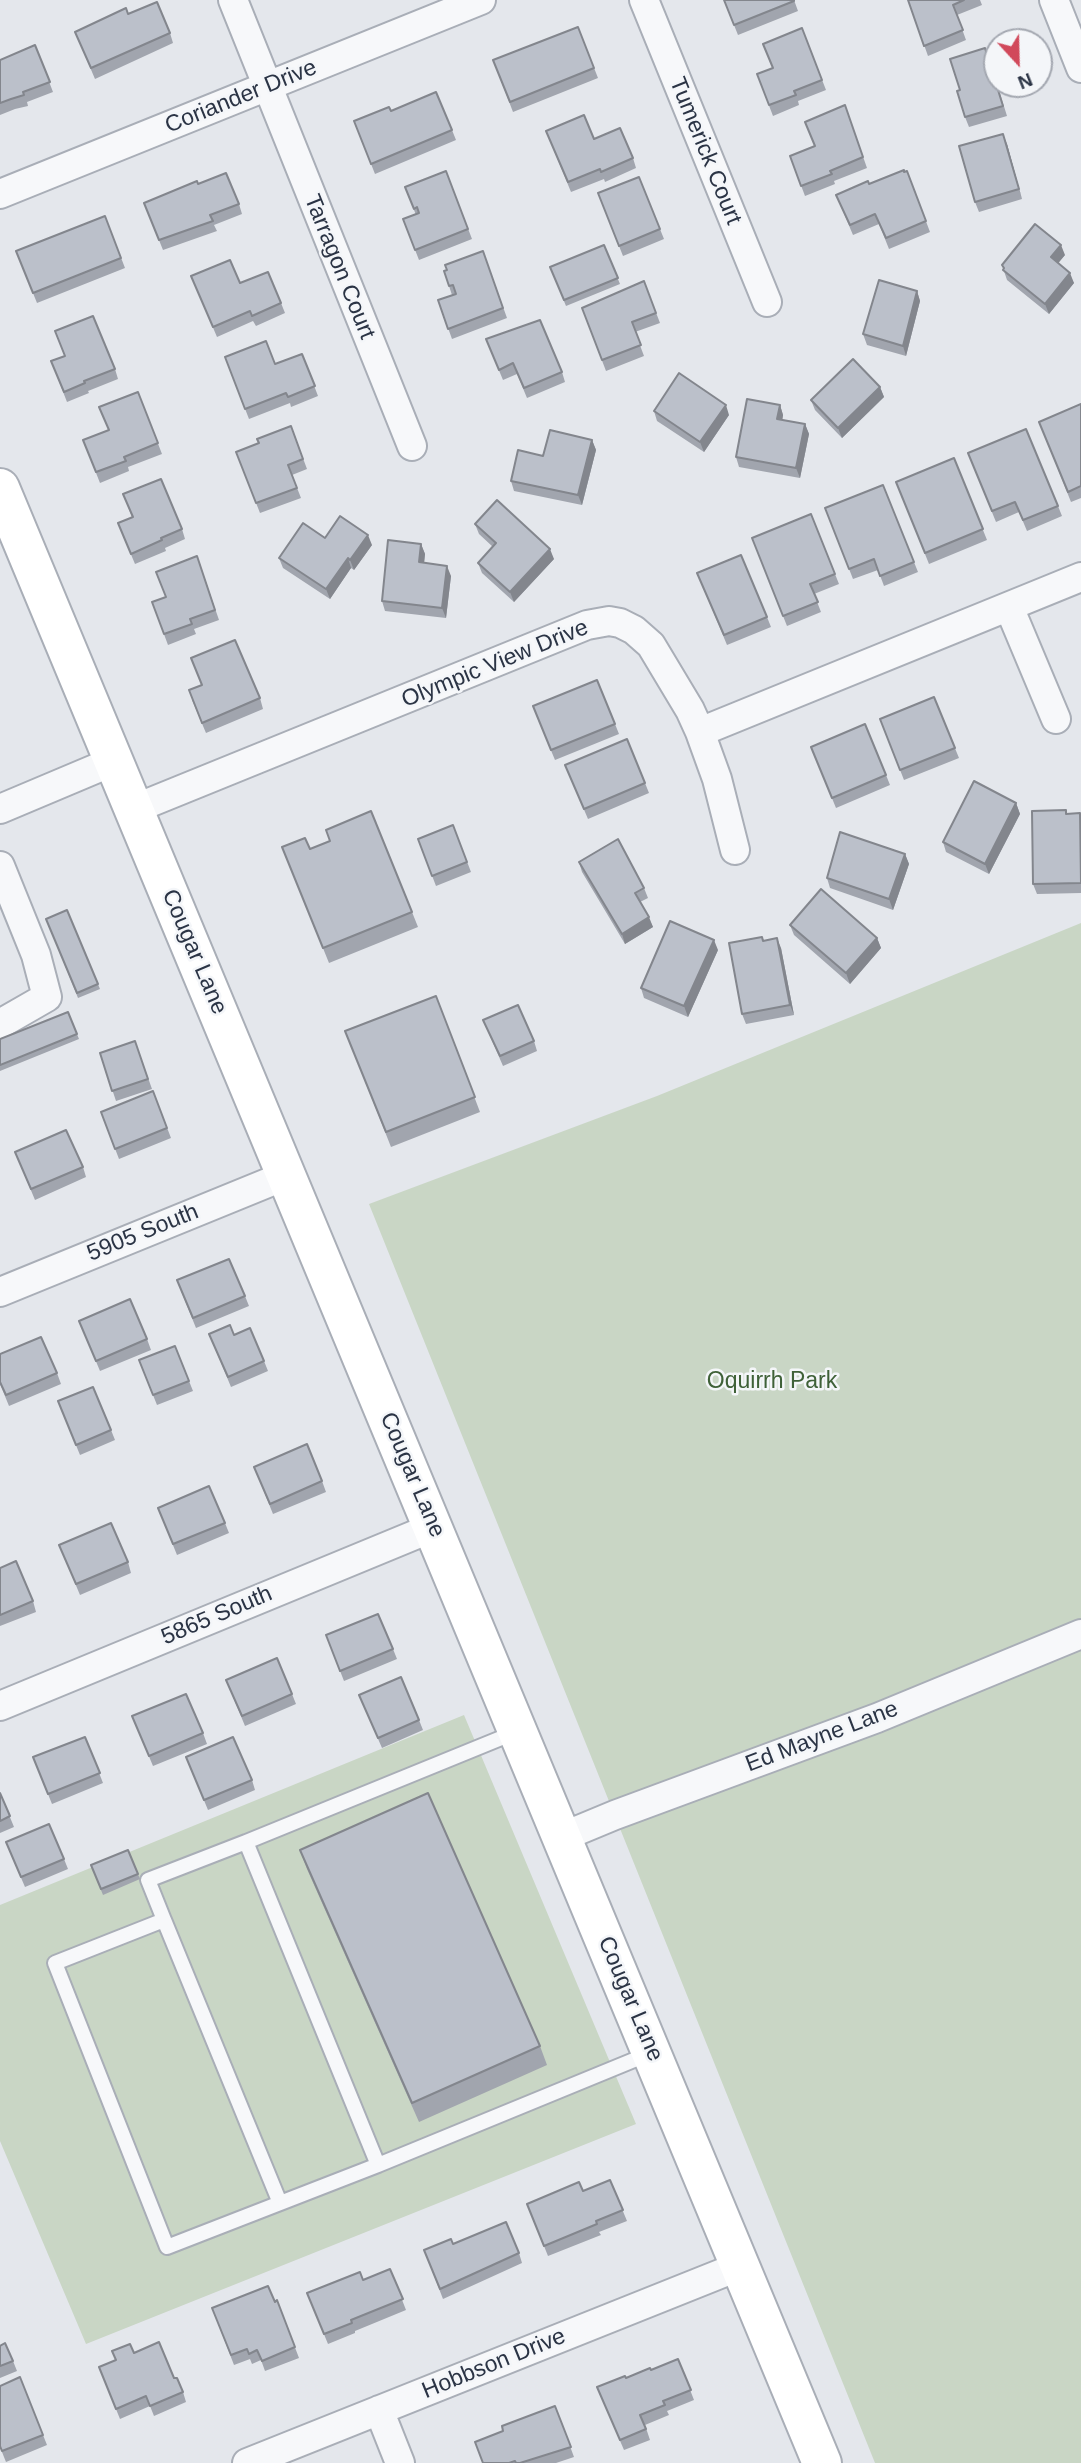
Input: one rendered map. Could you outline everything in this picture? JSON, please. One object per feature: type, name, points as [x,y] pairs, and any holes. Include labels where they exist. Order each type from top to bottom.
[{"type":"main road","name":"Cougar Lane","points":[[0,488],[822,2463]]},
{"type":"street","name":"Tarragon Court","points":[[233,0],[412,446]]},
{"type":"street","name":"Coriander Drive","points":[[0,194],[481,0]]},
{"type":"street","name":"Tumerick Court","points":[[644,0],[767,302]]},
{"type":"street","points":[[1054,0],[1081,68]]},
{"type":"street","points":[[735,850],[717,779],[700,733],[1081,577]]},
{"type":"street","points":[[1009,607],[1056,719]]},
{"type":"street","name":"Olympic View Drive","points":[[134,809],[587,625],[609,621],[634,630],[652,645],[690,710],[700,733]]},
{"type":"street","points":[[0,808],[114,761]]},
{"type":"street","points":[[0,866],[36,955],[47,997],[0,1024]]},
{"type":"street","name":"5905 South","points":[[0,1292],[286,1175]]},
{"type":"street","name":"5865 South","points":[[0,1706],[434,1527]]},
{"type":"street","name":"Ed Mayne Lane","points":[[562,1837],[877,1718],[1081,1634]]},
{"type":"street","name":"Hobbson Drive","points":[[247,2463],[740,2266]]},
{"type":"street","points":[[379,2410],[400,2463]]},
{"type":"lane","points":[[280,2203],[148,1880],[517,1731]]},
{"type":"lane","points":[[246,1842],[378,2165]]},
{"type":"lane","points":[[164,1920],[55,1963],[167,2247],[378,2165],[652,2053]]},
{"type":"green space","name":"Oquirrh Park","points":[[1081,923],[1081,2463],[875,2463],[369,1204],[657,1096]]},
{"type":"green space","points":[[464,1715],[636,2124],[86,2344],[0,2141],[0,1905]]},
{"type":"building","points":[[724,0],[794,0],[794,1],[734,25]]},
{"type":"building","points":[[908,0],[964,0],[953,5],[963,30],[924,46]]},
{"type":"building","points":[[157,2],[170,33],[91,68],[75,32],[126,8],[128,14]]},
{"type":"building","points":[[578,27],[594,68],[510,102],[493,60]]},
{"type":"building","points":[[802,28],[822,80],[794,91],[796,95],[769,105],[757,74],[773,68],[763,44]]},
{"type":"building","points":[[35,45],[50,82],[0,103],[0,60]]},
{"type":"building","points":[[983,49],[983,98],[1001,98],[1003,106],[965,117],[950,59]]},
{"type":"building","points":[[436,92],[452,130],[371,164],[354,121],[389,107],[391,111]]},
{"type":"building","points":[[845,105],[863,157],[830,171],[832,174],[801,186],[790,156],[815,146],[805,122]]},
{"type":"building","points":[[584,115],[594,139],[620,128],[633,158],[568,182],[546,131]]},
{"type":"building","points":[[1003,134],[1019,189],[975,202],[959,146]]},
{"type":"building","points":[[446,171],[468,229],[415,250],[403,219],[419,213],[417,207],[414,209],[405,187]]},
{"type":"building","points":[[907,171],[926,221],[886,238],[875,214],[850,225],[836,195]]},
{"type":"building","points":[[226,173],[239,204],[210,215],[213,221],[159,240],[144,203],[197,181],[198,184]]},
{"type":"building","points":[[639,177],[660,229],[619,246],[598,193]]},
{"type":"building","points":[[105,216],[121,258],[33,293],[16,251]]},
{"type":"building","points":[[1035,224],[1061,245],[1051,257],[1070,273],[1045,304],[1003,270],[1002,265]]},
{"type":"building","points":[[604,245],[618,278],[564,300],[550,267]]},
{"type":"building","points":[[483,251],[503,308],[448,329],[438,300],[456,294],[453,285],[449,286],[444,271],[447,270],[445,265]]},
{"type":"building","points":[[230,260],[240,283],[268,272],[281,303],[252,316],[250,311],[213,327],[191,276]]},
{"type":"building","points":[[879,280],[917,291],[903,346],[863,334]]},
{"type":"building","points":[[644,281],[656,313],[632,322],[641,345],[602,360],[582,308]]},
{"type":"building","points":[[93,316],[115,369],[64,392],[51,361],[65,356],[55,331]]},
{"type":"building","points":[[540,320],[562,372],[524,388],[513,363],[499,370],[486,339]]},
{"type":"building","points":[[266,341],[275,364],[302,354],[315,386],[288,397],[286,393],[245,409],[225,357]]},
{"type":"building","points":[[853,359],[880,387],[838,428],[811,400]]},
{"type":"building","points":[[679,373],[726,405],[700,442],[654,411]]},
{"type":"building","points":[[138,392],[158,443],[124,457],[126,461],[96,472],[83,440],[109,430],[99,407]]},
{"type":"building","points":[[747,399],[780,405],[777,419],[805,424],[796,468],[736,457]]},
{"type":"building","points":[[1081,404],[1081,486],[1068,492],[1039,422]]},
{"type":"building","points":[[291,426],[303,459],[288,465],[297,488],[256,503],[236,452],[259,443],[257,439]]},
{"type":"building","points":[[1026,429],[1058,506],[1023,520],[1015,502],[992,511],[968,453]]},
{"type":"building","points":[[550,430],[592,440],[578,495],[511,481],[518,450],[543,456]]},
{"type":"building","points":[[954,458],[983,529],[925,553],[896,482]]},
{"type":"building","points":[[161,479],[182,529],[131,554],[118,523],[133,517],[123,494]]},
{"type":"building","points":[[883,485],[914,562],[880,576],[874,559],[849,569],[825,508]]},
{"type":"building","points":[[497,500],[550,549],[510,592],[478,563],[496,543],[475,524]]},
{"type":"building","points":[[811,514],[835,574],[810,584],[818,602],[783,616],[752,538]]},
{"type":"building","points":[[340,516],[368,535],[326,589],[279,558],[303,523],[325,538]]},
{"type":"building","points":[[388,540],[421,544],[419,562],[447,566],[442,608],[382,601]]},
{"type":"building","points":[[741,555],[767,617],[724,635],[697,573]]},
{"type":"building","points":[[197,556],[215,610],[190,619],[192,624],[164,634],[152,602],[166,597],[156,572]]},
{"type":"building","points":[[235,640],[260,698],[202,723],[189,690],[202,685],[191,658]]},
{"type":"building","points":[[597,680],[615,724],[551,750],[533,706]]},
{"type":"building","points":[[934,697],[955,748],[900,770],[880,719]]},
{"type":"building","points":[[865,724],[886,775],[832,798],[811,747]]},
{"type":"building","points":[[627,739],[645,783],[584,809],[565,765]]},
{"type":"building","points":[[974,781],[1016,803],[985,864],[943,842]]},
{"type":"building","points":[[1066,810],[1066,814],[1080,813],[1081,883],[1033,884],[1032,811]]},
{"type":"building","points":[[371,811],[412,912],[323,948],[282,847],[305,838],[310,849],[330,841],[326,830]]},
{"type":"building","points":[[453,825],[467,862],[432,876],[418,839]]},
{"type":"building","points":[[840,832],[905,854],[889,899],[827,878]]},
{"type":"building","points":[[618,839],[644,888],[635,893],[649,917],[622,934],[579,862]]},
{"type":"building","points":[[821,889],[877,938],[846,973],[790,925]]},
{"type":"building","points":[[67,910],[98,984],[77,993],[46,919]]},
{"type":"building","points":[[670,921],[714,940],[684,1006],[641,988]]},
{"type":"building","points":[[762,937],[763,941],[777,938],[790,1005],[742,1014],[729,943]]},
{"type":"building","points":[[436,996],[475,1097],[386,1132],[345,1031]]},
{"type":"building","points":[[518,1005],[534,1041],[500,1056],[483,1020]]},
{"type":"building","points":[[68,1012],[77,1034],[0,1065],[0,1039]]},
{"type":"building","points":[[135,1041],[148,1079],[112,1091],[100,1053]]},
{"type":"building","points":[[153,1091],[167,1128],[115,1149],[101,1112]]},
{"type":"building","points":[[66,1130],[83,1167],[31,1189],[15,1152]]},
{"type":"building","points":[[229,1259],[245,1296],[193,1318],[177,1280]]},
{"type":"building","points":[[130,1299],[147,1339],[96,1361],[79,1321]]},
{"type":"building","points":[[230,1325],[234,1335],[250,1328],[264,1361],[228,1377],[209,1334]]},
{"type":"building","points":[[41,1337],[57,1373],[6,1395],[0,1382],[0,1354]]},
{"type":"building","points":[[175,1346],[189,1381],[153,1395],[139,1360]]},
{"type":"building","points":[[93,1387],[111,1430],[76,1445],[58,1401]]},
{"type":"building","points":[[307,1444],[322,1481],[270,1504],[254,1467]]},
{"type":"building","points":[[209,1486],[225,1523],[173,1544],[158,1508]]},
{"type":"building","points":[[111,1523],[128,1562],[76,1584],[59,1545]]},
{"type":"building","points":[[16,1561],[33,1601],[0,1615],[0,1568]]},
{"type":"building","points":[[378,1614],[393,1649],[340,1671],[326,1635]]},
{"type":"building","points":[[277,1658],[292,1694],[242,1716],[226,1680]]},
{"type":"building","points":[[401,1677],[419,1720],[378,1738],[359,1695]]},
{"type":"building","points":[[186,1694],[203,1733],[149,1756],[132,1716]]},
{"type":"building","points":[[85,1737],[100,1773],[48,1794],[33,1757]]},
{"type":"building","points":[[233,1737],[252,1780],[204,1800],[186,1757]]},
{"type":"building","points":[[0,1793],[10,1816],[0,1821]]},
{"type":"building","points":[[428,1793],[540,2046],[412,2103],[300,1850]]},
{"type":"building","points":[[49,1824],[64,1859],[21,1877],[6,1842]]},
{"type":"building","points":[[128,1850],[138,1874],[101,1889],[91,1865]]},
{"type":"building","points":[[610,2180],[623,2210],[544,2246],[527,2204],[579,2182],[583,2191]]},
{"type":"building","points":[[506,2222],[519,2253],[440,2289],[424,2250],[451,2239],[453,2244]]},
{"type":"building","points":[[390,2269],[403,2299],[324,2334],[307,2293],[360,2272],[363,2280]]},
{"type":"building","points":[[268,2286],[275,2302],[277,2300],[295,2347],[262,2361],[257,2350],[249,2354],[247,2349],[231,2355],[212,2308]]},
{"type":"building","points":[[159,2342],[183,2392],[150,2406],[146,2396],[116,2409],[99,2367],[116,2360],[112,2351],[130,2344],[134,2353]]},
{"type":"building","points":[[5,2343],[13,2361],[0,2366],[0,2346]]},
{"type":"building","points":[[678,2359],[691,2390],[663,2401],[665,2405],[640,2415],[646,2429],[620,2440],[597,2387]]},
{"type":"building","points":[[20,2377],[43,2435],[2,2451],[0,2386]]},
{"type":"building","points":[[555,2406],[571,2447],[520,2463],[483,2463],[475,2442],[503,2431],[502,2426]]}]
